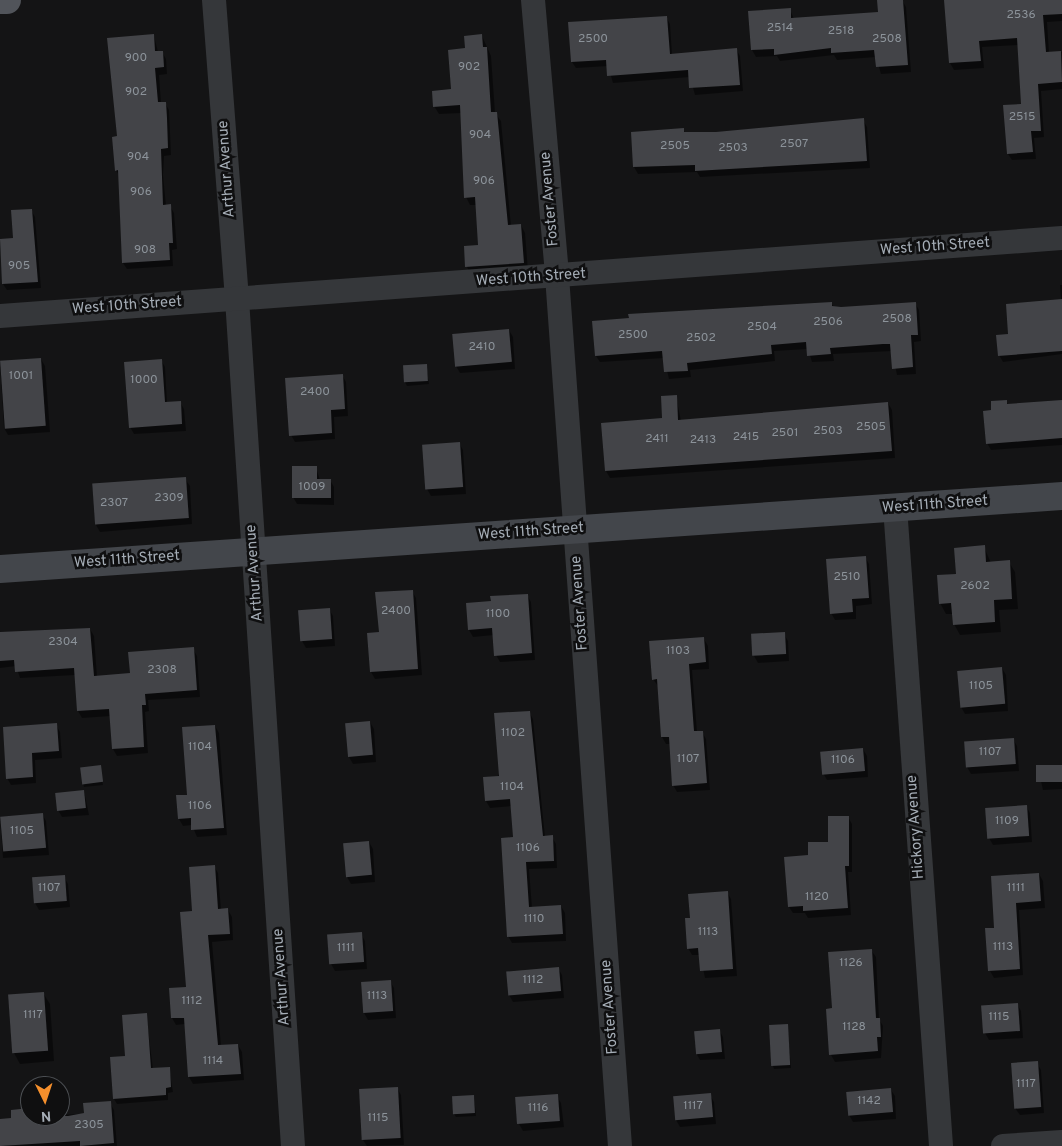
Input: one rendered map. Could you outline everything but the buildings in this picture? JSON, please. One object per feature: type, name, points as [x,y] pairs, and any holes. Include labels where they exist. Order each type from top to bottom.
[{"type":"main road","points":[[0,0],[7,0]]},
{"type":"main road","name":"West 11th Street","points":[[0,569],[1062,496]]},
{"type":"street","name":"Arthur Avenue","points":[[214,0],[237,298],[293,1146]]},
{"type":"street","name":"Foster Avenue","points":[[533,0],[557,276],[620,1146]]},
{"type":"street","name":"West 10th Street","points":[[0,316],[1062,238]]},
{"type":"street","name":"Hickory Avenue","points":[[895,507],[941,1146]]},
{"type":"street","points":[[1003,1146],[1062,1142]]}]
